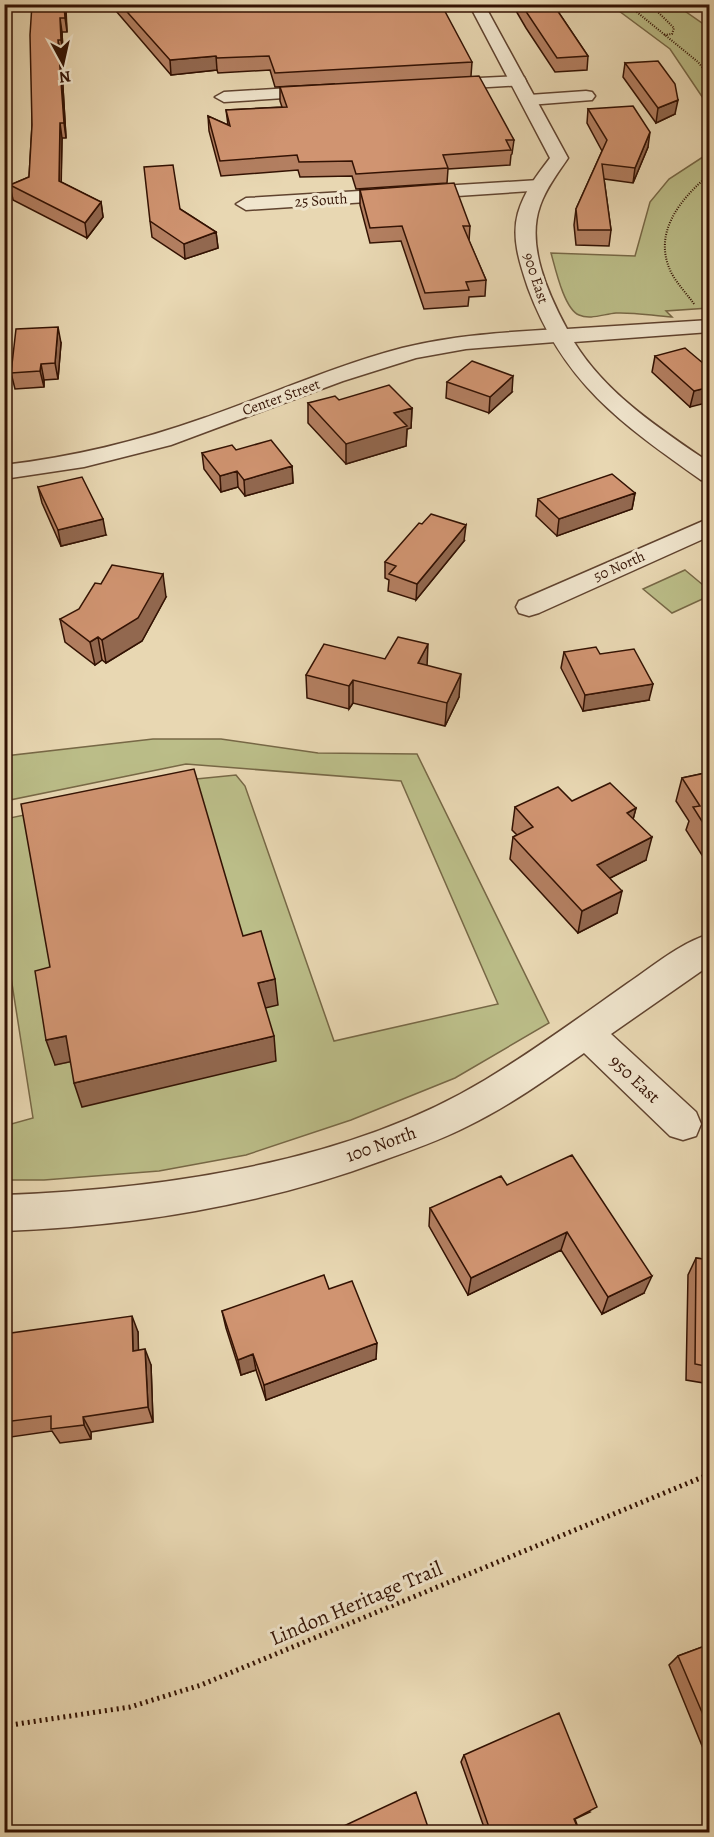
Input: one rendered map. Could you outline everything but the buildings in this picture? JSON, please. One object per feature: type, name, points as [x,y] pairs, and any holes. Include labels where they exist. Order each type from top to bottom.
[{"type":"street","name":"900 East","points":[[476,4],[559,158],[539,186],[526,223],[526,251],[539,292],[560,336],[579,367],[615,407],[710,475]]},
{"type":"street","points":[[415,87],[518,81]]},
{"type":"street","points":[[224,97],[344,90]]},
{"type":"street","points":[[529,100],[586,96]]},
{"type":"street","name":"25 South","points":[[246,204],[539,186]]},
{"type":"street","name":"Center Street","points":[[4,472],[87,460],[159,441],[366,365],[410,353],[451,344],[560,336],[704,318]]},
{"type":"street","name":"50 North","points":[[529,607],[710,525]]},
{"type":"street","name":"100 North","points":[[4,1213],[87,1211],[175,1200],[238,1189],[286,1176],[417,1131],[463,1111],[587,1034],[710,947]]},
{"type":"street","name":"950 East","points":[[587,1034],[683,1124]]},
{"type":"path","points":[[627,4],[698,62],[710,77]]},
{"type":"path","points":[[656,4],[655,9],[674,28],[672,34],[663,35]]},
{"type":"path","points":[[704,318],[671,273],[663,252],[673,212],[693,187],[710,174]]},
{"type":"path","name":"Lindon Heritage Trail","points":[[4,1726],[130,1707],[201,1685],[710,1474]]},
{"type":"green space","points":[[611,5],[676,5],[709,28],[709,107],[670,49]]},
{"type":"green space","points":[[709,153],[709,308],[666,311],[672,317],[616,313],[588,317],[574,311],[561,287],[551,253],[635,256],[650,202],[669,179]]},
{"type":"green space","points":[[685,570],[709,590],[709,596],[672,613],[643,589]]},
{"type":"green space","points":[[153,739],[221,739],[318,753],[417,754],[549,1023],[455,1078],[351,1120],[246,1155],[159,1171],[44,1180],[5,1180],[4,1126],[33,1118],[5,939],[5,819],[196,779],[236,775],[245,786],[334,1041],[498,1004],[401,781],[186,764],[5,801],[5,756]],"holes":[[[58,993],[74,1061],[55,1065]]]}]
